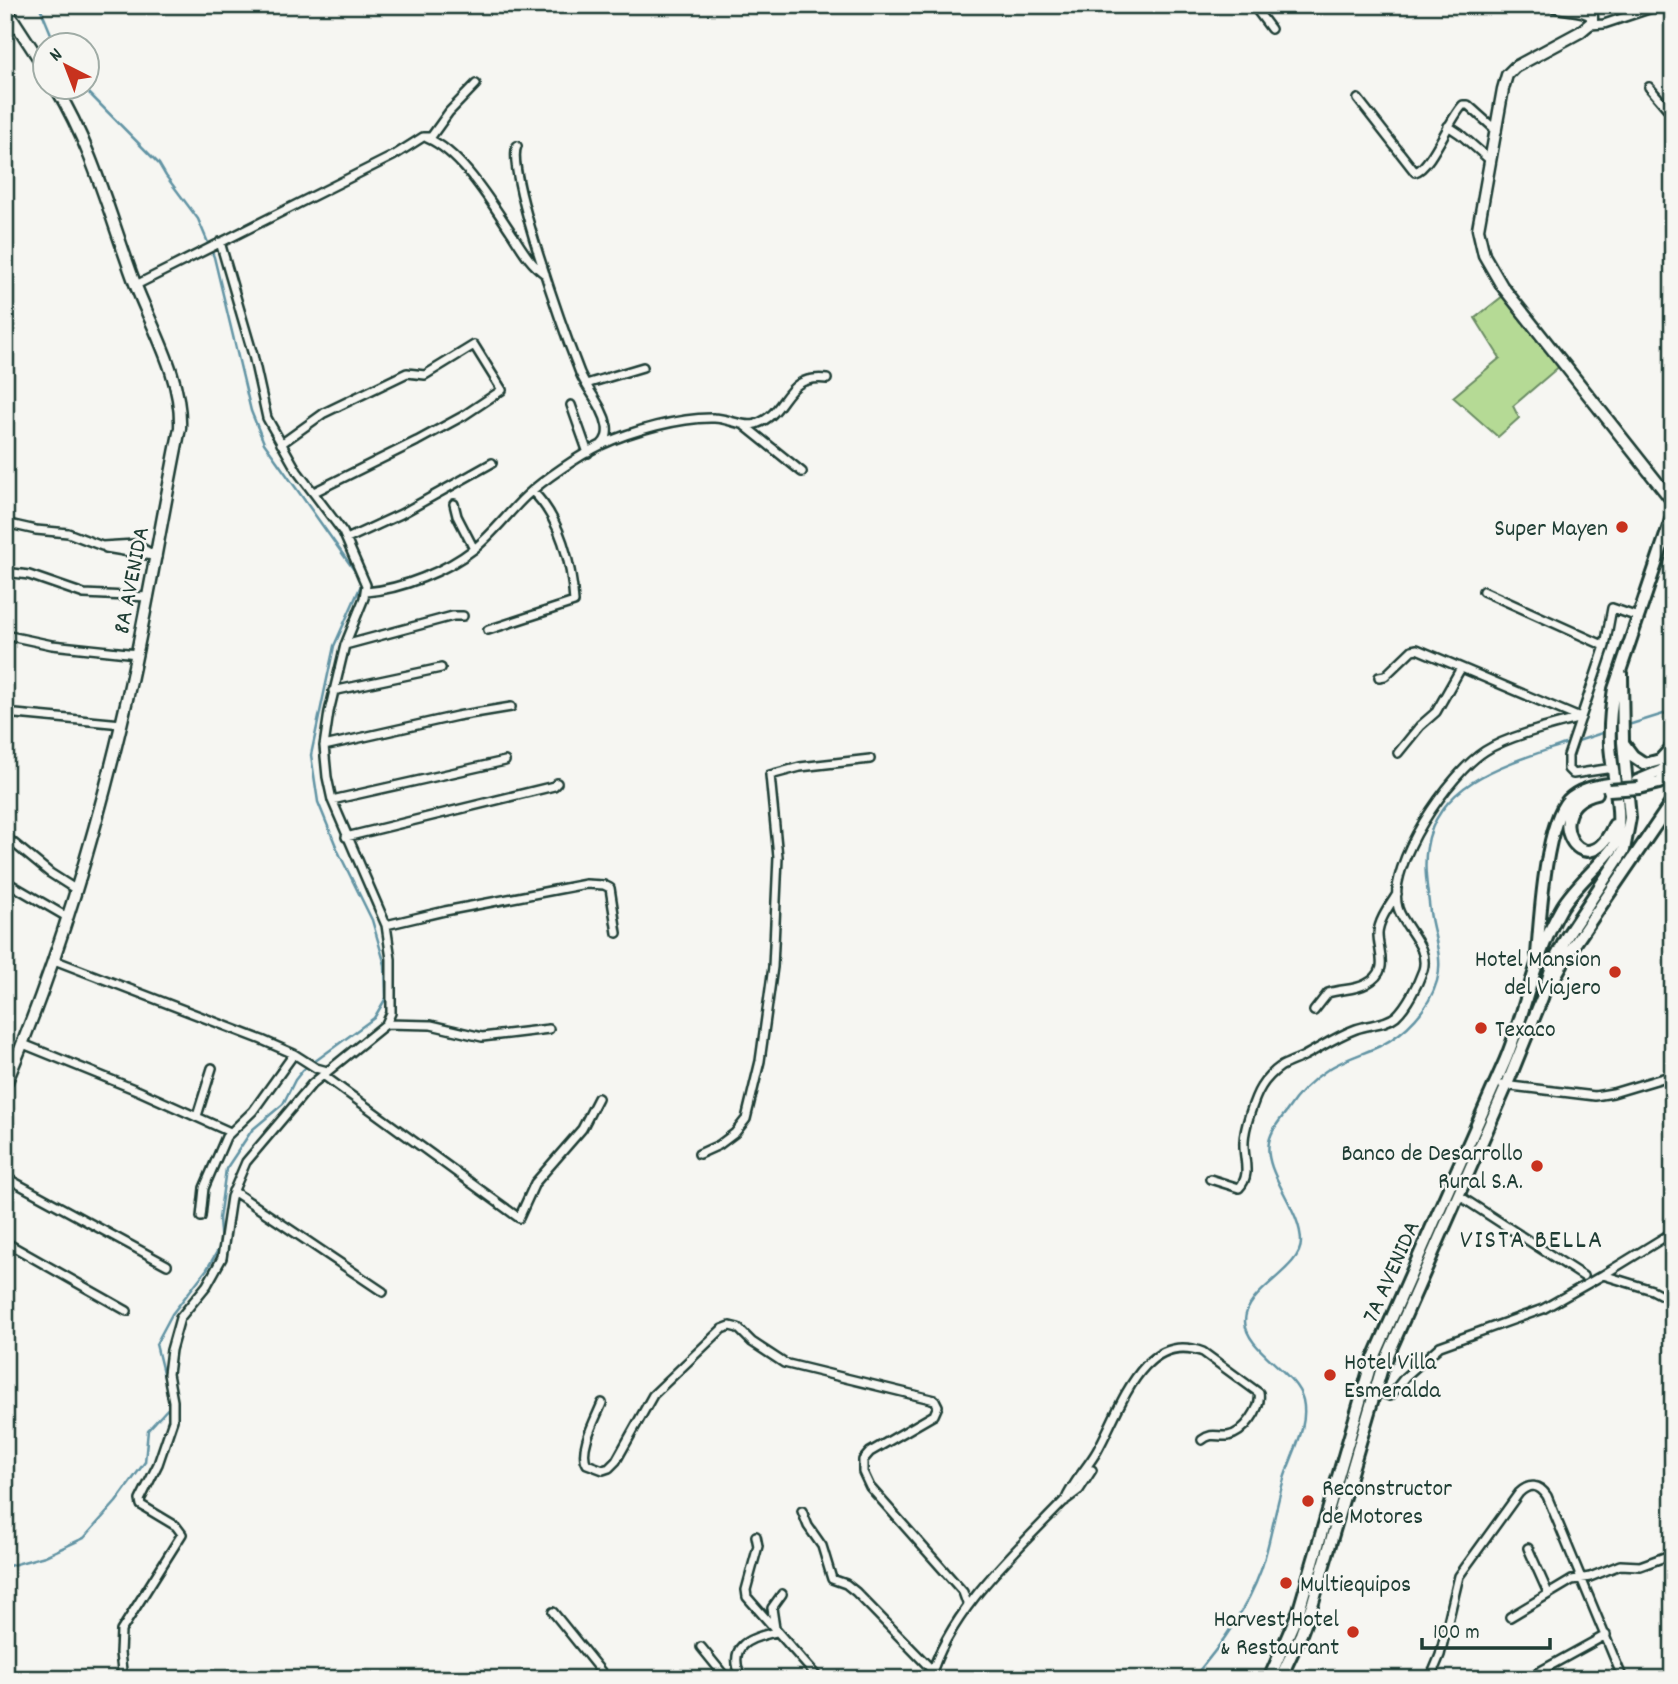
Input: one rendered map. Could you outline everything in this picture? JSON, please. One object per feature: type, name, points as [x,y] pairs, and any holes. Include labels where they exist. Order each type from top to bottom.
[{"type":"main road","points":[[1536,964],[1564,904],[1615,845],[1617,819],[1610,743],[1614,689],[1673,514]]},
{"type":"main road","points":[[1542,999],[1553,963],[1567,936],[1625,850],[1630,818],[1623,741],[1622,669]]},
{"type":"main road","points":[[1623,741],[1633,756],[1645,764],[1660,760],[1673,746]]},
{"type":"main road","points":[[1638,784],[1673,761]]},
{"type":"main road","points":[[1536,964],[1551,842],[1559,813],[1567,801],[1595,786],[1659,783],[1673,773]]},
{"type":"main road","points":[[1609,787],[1590,794],[1573,808],[1567,821],[1567,833],[1580,849],[1599,849],[1608,839],[1617,819]]},
{"type":"main road","points":[[1542,999],[1566,957],[1673,800]]},
{"type":"main road","name":"7A AVENIDA","points":[[1269,1679],[1300,1610],[1370,1389],[1385,1362],[1458,1195],[1501,1084],[1536,964]]},
{"type":"main road","name":"7A AVENIDA","points":[[1280,1679],[1313,1602],[1370,1389],[1378,1349],[1542,999]]},
{"type":"street","points":[[1253,5],[1271,29]]},
{"type":"street","points":[[1551,5],[1566,10],[1587,11],[1592,16],[1590,25]]},
{"type":"street","points":[[1661,5],[1604,24],[1590,25],[1511,70],[1503,89],[1478,229],[1479,241],[1488,265],[1502,286],[1673,502]]},
{"type":"street","points":[[5,7],[32,49]]},
{"type":"street","points":[[136,285],[393,156],[423,136],[431,137],[455,104],[476,84]]},
{"type":"street","points":[[1650,87],[1673,115]]},
{"type":"street","points":[[1358,99],[1415,172],[1423,168],[1460,107],[1466,104],[1497,131]]},
{"type":"street","name":"8A AVENIDA","points":[[5,1086],[54,960],[122,724],[180,428],[181,407],[174,377],[93,175],[82,135],[64,102]]},
{"type":"street","points":[[1448,126],[1492,161]]},
{"type":"street","points":[[423,136],[441,147],[473,177],[528,259],[545,274]]},
{"type":"street","points":[[517,146],[514,153],[515,166],[533,237],[586,384],[607,425],[607,437],[601,445]]},
{"type":"street","points":[[123,1679],[121,1631],[182,1534],[176,1526],[141,1505],[140,1500],[158,1464],[173,1420],[168,1374],[180,1318],[207,1284],[222,1258],[233,1191],[246,1162],[312,1084],[386,1024],[391,1007],[391,958],[386,925],[332,800],[324,746],[333,691],[345,645],[366,592],[365,582],[347,539],[281,444],[267,418],[253,355],[218,244]]},
{"type":"street","points":[[281,444],[324,413],[407,373],[425,375],[474,345],[502,390],[463,416],[417,441],[314,492]]},
{"type":"street","points":[[586,384],[643,366]]},
{"type":"street","points":[[366,592],[420,577],[451,564],[474,549],[532,491],[601,445],[683,419],[716,418],[751,425],[765,420],[776,411],[792,388],[801,382],[827,379]]},
{"type":"street","points":[[571,405],[588,453]]},
{"type":"street","points":[[738,423],[751,430],[802,472]]},
{"type":"street","points":[[347,539],[401,514],[492,463]]},
{"type":"street","points":[[488,630],[574,602],[571,573],[559,535],[546,508],[532,491]]},
{"type":"street","points":[[454,503],[457,516],[474,549]]},
{"type":"street","points":[[5,523],[68,533],[88,545],[157,556]]},
{"type":"street","points":[[5,572],[29,575],[84,594],[149,597]]},
{"type":"street","points":[[1483,591],[1605,646]]},
{"type":"street","points":[[1613,768],[1577,775],[1569,771],[1568,757],[1605,646],[1612,608],[1638,617]]},
{"type":"street","points":[[345,645],[463,616]]},
{"type":"street","points":[[5,635],[52,645],[137,654]]},
{"type":"street","points":[[1379,677],[1385,676],[1414,649],[1581,718]]},
{"type":"street","points":[[333,691],[440,668]]},
{"type":"street","points":[[1398,753],[1440,706],[1461,668]]},
{"type":"street","points":[[324,746],[511,707]]},
{"type":"street","points":[[5,713],[122,724]]},
{"type":"street","points":[[1314,1011],[1328,993],[1357,988],[1369,983],[1377,975],[1382,962],[1377,934],[1397,894],[1405,855],[1438,801],[1469,763],[1486,750],[1507,740],[1581,718]]},
{"type":"street","points":[[699,1154],[727,1139],[746,1119],[760,1061],[773,967],[778,857],[770,775],[800,766],[870,759]]},
{"type":"street","points":[[332,800],[505,761]]},
{"type":"street","points":[[346,836],[525,795],[554,786],[557,782]]},
{"type":"street","points":[[11,841],[50,873],[75,889]]},
{"type":"street","points":[[5,881],[67,917]]},
{"type":"street","points":[[386,925],[586,884],[610,888],[617,933]]},
{"type":"street","points":[[1210,1180],[1239,1188],[1244,1183],[1244,1141],[1254,1105],[1261,1086],[1278,1068],[1339,1036],[1357,1028],[1380,1023],[1399,1013],[1423,968],[1423,959],[1421,948],[1398,909],[1397,894]]},
{"type":"street","points":[[54,960],[296,1055],[325,1073],[519,1218],[535,1183],[582,1129],[598,1098]]},
{"type":"street","points":[[386,1024],[431,1025],[482,1037],[549,1029]]},
{"type":"street","points":[[23,1044],[230,1132]]},
{"type":"street","points":[[201,1217],[204,1188],[230,1132],[253,1111],[296,1055]]},
{"type":"street","points":[[197,1116],[212,1068]]},
{"type":"street","points":[[1501,1084],[1595,1096],[1673,1075]]},
{"type":"street","points":[[5,1177],[167,1265]]},
{"type":"street","points":[[233,1191],[383,1292]]},
{"type":"street","points":[[1458,1195],[1583,1276]]},
{"type":"street","points":[[1370,1389],[1390,1396],[1405,1377],[1440,1346],[1543,1309],[1673,1231]]},
{"type":"street","points":[[5,1242],[127,1311]]},
{"type":"street","points":[[1603,1275],[1652,1290],[1673,1300]]},
{"type":"street","points":[[602,1403],[583,1455],[587,1464],[603,1470],[616,1461],[653,1395],[722,1329],[730,1326],[738,1328],[752,1342],[784,1363],[935,1400],[938,1406],[934,1415],[870,1452],[863,1460],[863,1472],[870,1487],[962,1592],[968,1606]]},
{"type":"street","points":[[1065,1501],[1096,1452],[1133,1382],[1149,1362],[1163,1351],[1195,1349],[1203,1352],[1259,1393],[1259,1404],[1242,1428],[1227,1436],[1211,1434],[1202,1440]]},
{"type":"street","points":[[802,1511],[808,1526],[822,1546],[832,1579],[846,1584],[856,1592],[931,1675],[968,1606],[988,1580],[1079,1490],[1093,1470]]},
{"type":"street","points":[[1430,1679],[1440,1655],[1459,1576],[1519,1493],[1527,1486],[1540,1488],[1547,1496],[1623,1679]]},
{"type":"street","points":[[756,1536],[758,1546],[746,1590],[747,1597],[819,1679]]},
{"type":"street","points":[[1528,1548],[1548,1594]]},
{"type":"street","points":[[1510,1617],[1572,1580],[1583,1579],[1616,1566],[1640,1566],[1673,1554]]},
{"type":"street","points":[[776,1632],[772,1608],[782,1594]]},
{"type":"street","points":[[553,1612],[607,1679]]},
{"type":"street","points":[[742,1679],[735,1664],[738,1650],[748,1640],[776,1632]]},
{"type":"street","points":[[1526,1679],[1606,1634]]},
{"type":"street","points":[[701,1647],[727,1679]]},
{"type":"green space","points":[[1503,296],[1561,365],[1513,406],[1519,418],[1498,437],[1453,397],[1500,358],[1475,318]]},
{"type":"waterway","points":[[39,5],[50,32]]},
{"type":"waterway","points":[[98,102],[159,164],[198,219],[214,257],[251,411],[264,443],[359,577]]},
{"type":"waterway","points":[[167,1389],[156,1344],[172,1314],[207,1269],[221,1245],[219,1219],[226,1169],[252,1130],[283,1104],[303,1070],[374,1018],[386,998],[385,965],[372,920],[338,851],[318,802],[311,755],[334,646],[362,583]]},
{"type":"waterway","points":[[1625,726],[1673,711]]},
{"type":"waterway","points":[[1578,741],[1605,732]]},
{"type":"waterway","points":[[1192,1679],[1231,1628],[1255,1585],[1284,1479],[1304,1420],[1303,1400],[1298,1389],[1253,1342],[1245,1321],[1247,1310],[1254,1300],[1292,1262],[1299,1252],[1301,1242],[1295,1216],[1271,1166],[1269,1142],[1272,1134],[1295,1100],[1315,1079],[1340,1063],[1390,1041],[1415,1019],[1428,1001],[1437,981],[1439,964],[1426,880],[1426,855],[1434,824],[1445,806],[1461,790],[1501,767],[1565,744]]},
{"type":"waterway","points":[[5,1567],[45,1556],[84,1538],[116,1502],[145,1462],[148,1430],[171,1405]]},
{"type":"place","name":"Super Mayen","points":[[1622,527]]},
{"type":"place","name":"Hotel Mansion del Viajero","points":[[1615,972]]},
{"type":"place","name":"Texaco","points":[[1481,1028]]},
{"type":"place","name":"Banco de Desarrollo Rural S.A.","points":[[1537,1166]]},
{"type":"place","name":"Hotel Villa Esmeralda","points":[[1330,1375]]},
{"type":"place","name":"Reconstructor de Motores","points":[[1308,1501]]},
{"type":"place","name":"Multiequipos","points":[[1286,1583]]},
{"type":"place","name":"Harvest Hotel & Restaurant","points":[[1353,1632]]},
{"type":"district","name":"VISTA BELLA","points":[[1532,1238]]}]
